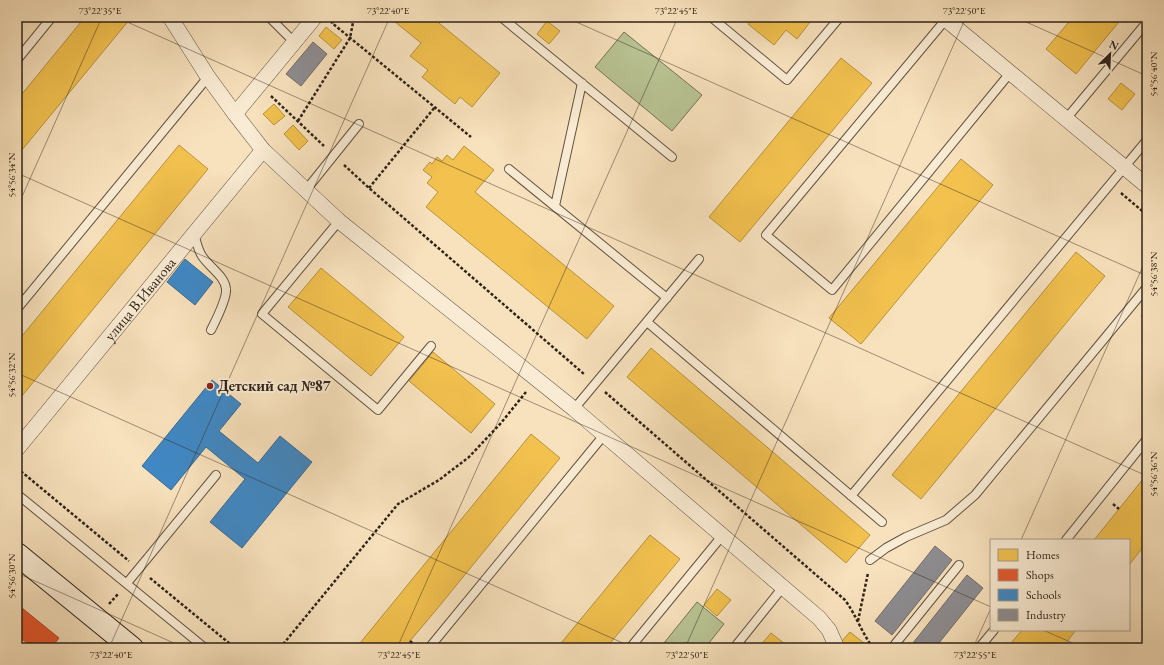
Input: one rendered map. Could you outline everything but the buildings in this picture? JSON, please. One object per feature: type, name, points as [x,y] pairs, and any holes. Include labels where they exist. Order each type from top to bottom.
[{"type":"street","points":[[170,17],[208,77],[263,150],[339,221],[574,410],[819,618],[829,630],[837,648]]},
{"type":"street","points":[[235,114],[315,17]]},
{"type":"street","points":[[945,18],[1147,186]]},
{"type":"street","name":"улица В.Иванова","points":[[17,449],[263,150]]},
{"type":"street","points":[[17,554],[132,648]]},
{"type":"lane","points":[[17,60],[52,17]]},
{"type":"lane","points":[[269,17],[294,42]]},
{"type":"lane","points":[[502,17],[672,157]]},
{"type":"lane","points":[[711,17],[787,80],[840,17]]},
{"type":"lane","points":[[945,18],[766,235],[832,290],[1010,73]]},
{"type":"lane","points":[[1066,119],[1147,22]]},
{"type":"lane","points":[[17,309],[208,77]]},
{"type":"lane","points":[[555,206],[582,83]]},
{"type":"lane","points":[[306,190],[359,124]]},
{"type":"lane","points":[[852,496],[1147,140]]},
{"type":"lane","points":[[509,169],[667,298]]},
{"type":"lane","points":[[339,221],[262,314],[378,410],[431,346]]},
{"type":"lane","points":[[194,233],[202,255],[209,265],[223,279],[226,289],[223,302],[211,330]]},
{"type":"lane","points":[[574,410],[699,259]]},
{"type":"lane","points":[[870,560],[886,548],[906,537],[946,520],[975,495],[1147,287]]},
{"type":"lane","points":[[647,322],[882,522]]},
{"type":"lane","points":[[429,648],[604,435]]},
{"type":"lane","points":[[1067,539],[1147,439]]},
{"type":"lane","points":[[127,583],[216,475]]},
{"type":"lane","points":[[17,494],[205,648]]},
{"type":"lane","points":[[630,648],[722,536]]},
{"type":"lane","points":[[892,648],[959,565]]},
{"type":"lane","points":[[734,648],[783,587]]},
{"type":"lane","points":[[979,648],[993,631]]},
{"type":"path","points":[[337,17],[332,23],[471,137]]},
{"type":"path","points":[[298,121],[350,38],[354,17]]},
{"type":"path","points":[[260,84],[369,188],[845,600],[852,609],[873,648]]},
{"type":"path","points":[[369,188],[435,107]]},
{"type":"path","points":[[1110,184],[1147,215]]},
{"type":"path","points":[[280,648],[398,504],[439,480],[469,457],[501,423],[537,380]]},
{"type":"path","points":[[17,468],[235,648]]},
{"type":"green space","points":[[624,32],[702,95],[672,131],[595,67]]},
{"type":"green space","points":[[697,602],[724,624],[705,648],[660,648]]},
{"type":"tram line","points":[[1140,648],[1147,640]]},
{"type":"place","name":"Детский сад №87","points":[[210,386]]}]
